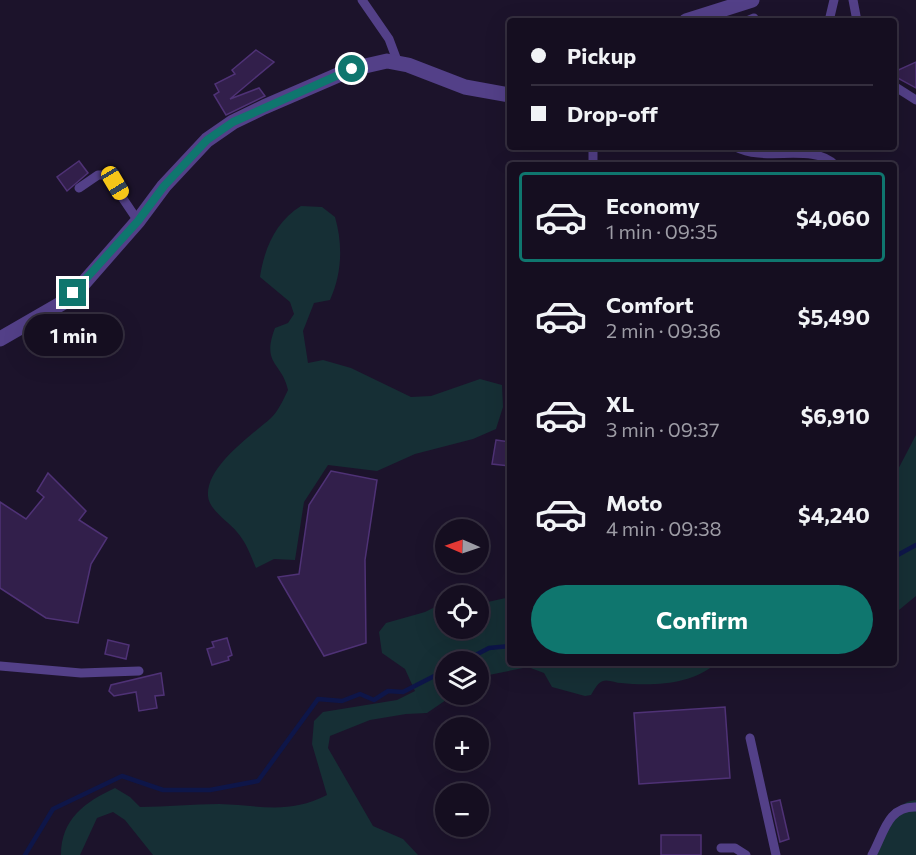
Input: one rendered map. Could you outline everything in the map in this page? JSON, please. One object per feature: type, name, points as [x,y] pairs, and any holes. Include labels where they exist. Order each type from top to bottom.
[{"type":"street","points":[[700,18],[752,0]]},
{"type":"street","points":[[0,339],[64,302],[138,221],[164,186],[207,140],[233,122],[352,69],[375,62],[398,63],[441,76],[465,87],[507,94]]},
{"type":"lane","points":[[362,0],[389,39],[398,63]]},
{"type":"lane","points":[[830,18],[834,0]]},
{"type":"lane","points":[[852,18],[854,3]]},
{"type":"lane","points":[[854,3],[856,18]]},
{"type":"lane","points":[[897,88],[916,100]]},
{"type":"lane","points":[[743,150],[750,153],[820,156],[830,162]]},
{"type":"lane","points":[[79,188],[98,174],[107,175],[138,221]]},
{"type":"lane","points":[[0,666],[81,673],[139,671]]},
{"type":"lane","points":[[750,738],[776,855]]},
{"type":"lane","points":[[872,855],[891,814],[903,807],[916,807]]},
{"type":"lane","points":[[721,848],[735,848],[746,855]]},
{"type":"green space","points":[[301,206],[322,207],[335,217],[340,248],[337,280],[330,300],[314,303],[303,331],[308,363],[323,360],[351,368],[411,397],[431,396],[480,379],[502,385],[503,407],[496,429],[473,439],[415,454],[377,471],[328,465],[304,502],[295,560],[274,559],[256,568],[240,536],[209,501],[209,485],[214,474],[232,452],[274,415],[288,390],[271,356],[270,349],[275,328],[288,323],[294,314],[290,302],[260,277],[268,246],[278,228],[292,212]]},
{"type":"green space","points":[[916,435],[916,596],[897,612],[897,471]]},
{"type":"green space","points":[[507,598],[507,666],[712,666],[696,676],[659,684],[619,683],[607,680],[601,682],[591,695],[585,696],[552,687],[544,673],[528,667],[489,675],[489,651],[435,651],[435,705],[439,705],[427,713],[370,720],[330,736],[328,748],[373,826],[403,839],[418,855],[153,855],[125,820],[113,812],[97,818],[80,855],[61,855],[65,831],[77,813],[94,799],[115,788],[130,797],[140,807],[219,804],[286,807],[313,801],[327,795],[312,744],[314,721],[323,712],[397,700],[415,691],[405,669],[382,653],[379,632],[386,623],[435,607],[435,639],[489,639],[489,602]]},
{"type":"green space","points":[[916,800],[916,855],[870,855],[887,820],[900,806]]},
{"type":"building","points":[[256,50],[274,62],[230,99],[259,88],[265,96],[226,115],[214,95],[219,92],[215,84],[235,74],[232,70]]},
{"type":"building","points":[[916,62],[916,88],[897,78],[897,71]]},
{"type":"building","points":[[79,161],[88,173],[67,191],[57,177]]},
{"type":"building","points":[[496,440],[507,442],[507,466],[492,464]]},
{"type":"building","points":[[331,471],[377,480],[365,560],[366,643],[324,656],[278,577],[299,574],[309,505]]},
{"type":"building","points":[[48,473],[86,511],[79,520],[107,538],[91,564],[78,623],[46,618],[0,588],[0,502],[26,519],[44,497],[37,491]]},
{"type":"building","points":[[227,638],[232,655],[228,657],[229,660],[212,665],[207,649],[214,647],[212,642]]},
{"type":"building","points":[[108,640],[129,645],[126,659],[105,654]]},
{"type":"building","points":[[161,673],[164,695],[155,696],[157,708],[139,711],[136,692],[114,696],[109,691],[111,685]]},
{"type":"building","points":[[725,707],[730,778],[639,784],[634,713]]},
{"type":"building","points":[[780,800],[789,839],[780,842],[771,802]]},
{"type":"building","points":[[661,835],[701,835],[701,855],[661,855]]},
{"type":"waterway","points":[[897,555],[916,545]]},
{"type":"waterway","points":[[483,651],[489,648],[507,646]]},
{"type":"waterway","points":[[25,855],[53,809],[122,776],[163,790],[210,790],[258,781],[318,699],[342,701],[360,694],[374,700],[388,691],[403,692],[435,676]]},
{"type":"route","points":[[73,293],[138,221],[174,174],[207,140],[233,122],[352,69]]}]
